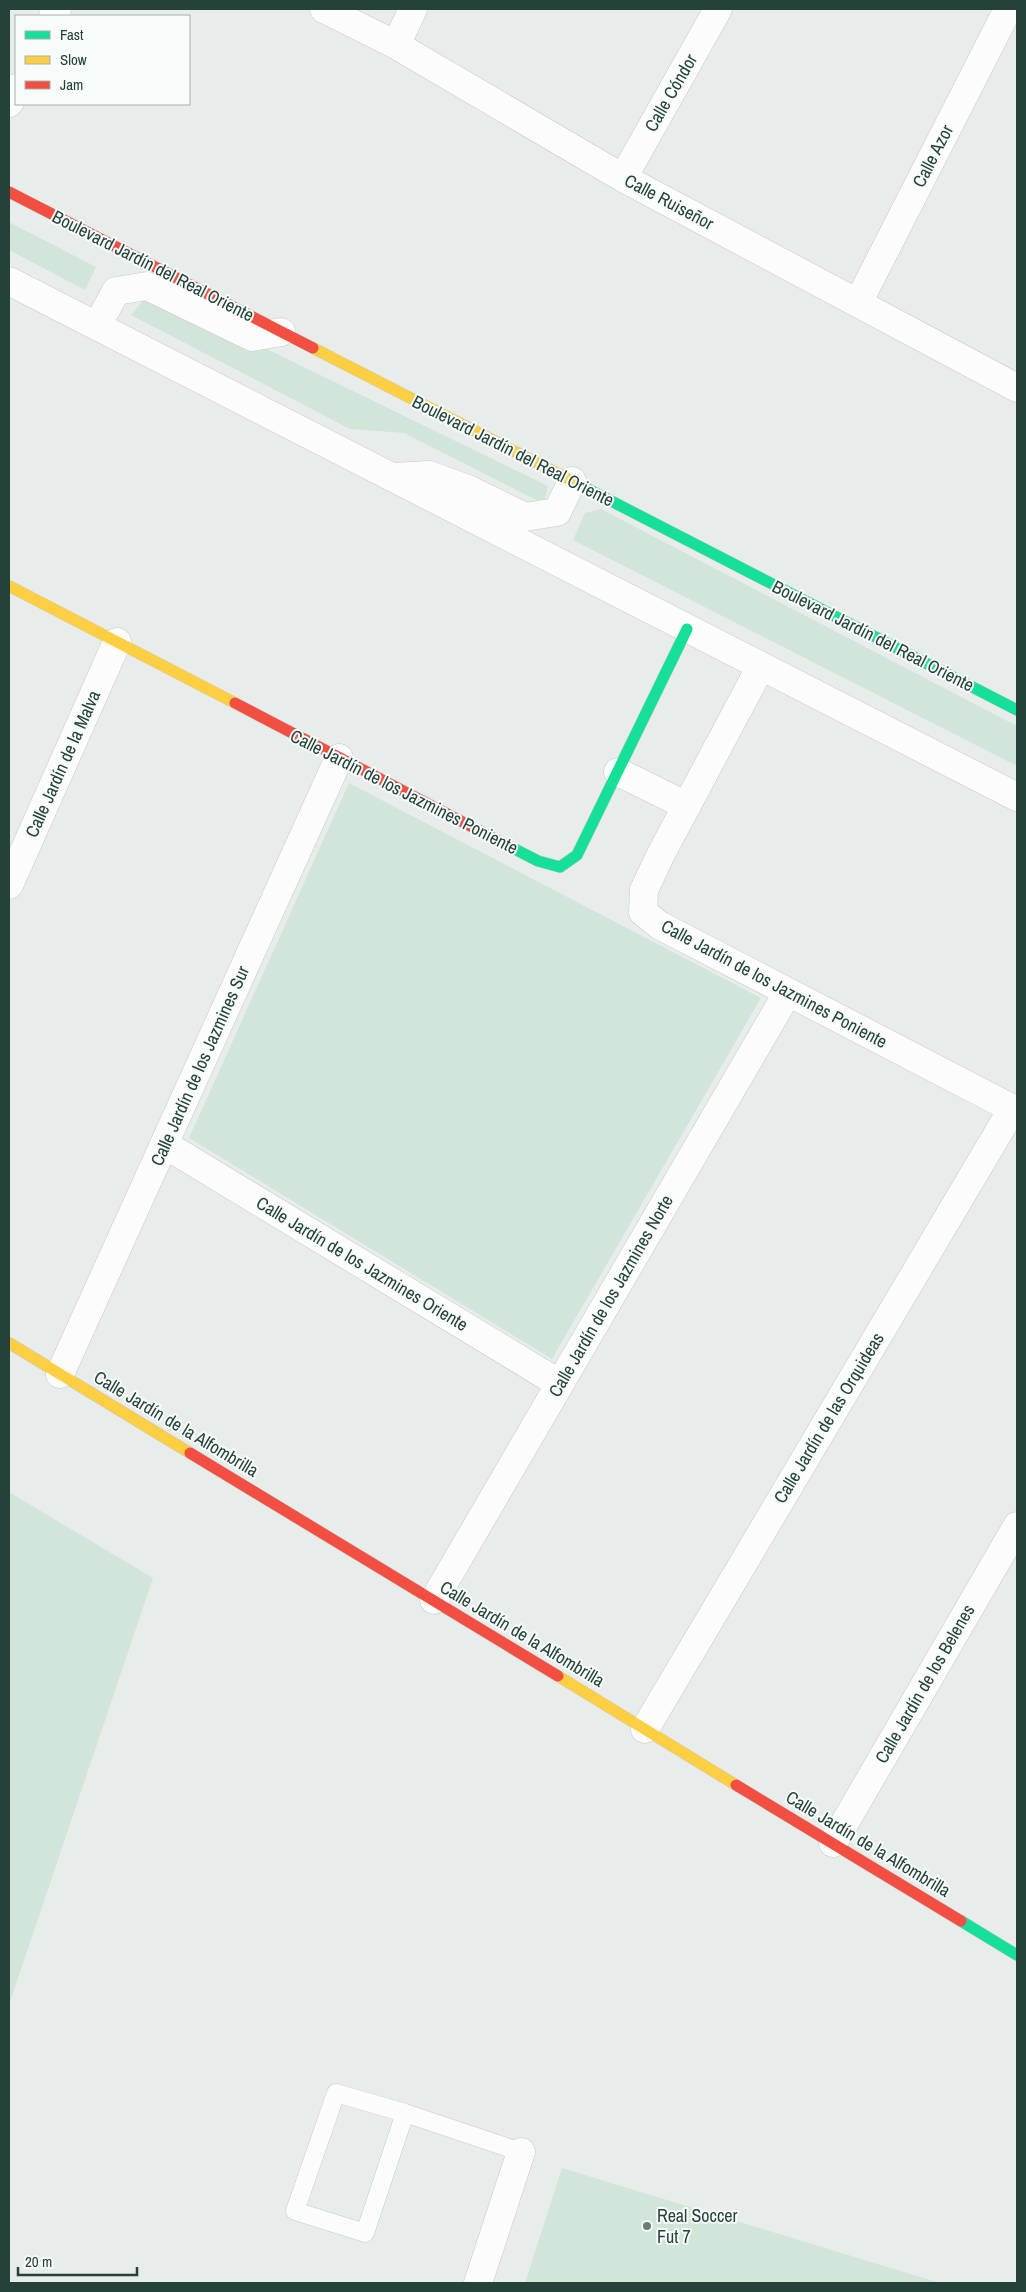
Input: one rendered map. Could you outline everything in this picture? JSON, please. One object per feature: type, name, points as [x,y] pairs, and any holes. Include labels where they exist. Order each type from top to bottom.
[{"type":"street","name":"Calle Ruiseñor","points":[[324,9],[396,45],[623,178],[1017,388]]},
{"type":"street","points":[[396,45],[413,9]]},
{"type":"street","name":"Calle Cóndor","points":[[623,178],[718,9]]},
{"type":"street","name":"Calle Azor","points":[[858,303],[1008,9]]},
{"type":"street","points":[[9,103],[15,90]]},
{"type":"street","name":"Boulevard Jardín del Real Oriente","points":[[9,192],[1017,710]]},
{"type":"street","points":[[9,281],[1017,797]]},
{"type":"street","points":[[97,326],[116,291],[147,286],[252,336],[281,332]]},
{"type":"street","points":[[392,477],[429,475],[470,490],[525,516],[557,512],[572,481]]},
{"type":"street","name":"Calle Jardín de los Jazmines Poniente","points":[[9,586],[538,861],[560,867],[577,855],[687,629]]},
{"type":"street","name":"Calle Jardín de la Malva","points":[[9,885],[117,642]]},
{"type":"street","name":"Calle Jardín de los Jazmines Poniente","points":[[761,666],[644,890],[643,912],[659,925],[1015,1109]]},
{"type":"street","name":"Calle Jardín de los Jazmines Sur","points":[[60,1374],[339,758]]},
{"type":"street","points":[[618,772],[687,806]]},
{"type":"street","name":"Calle Jardín de los Jazmines Norte","points":[[434,1600],[788,992]]},
{"type":"street","name":"Calle Jardín de las Orquideas","points":[[645,1729],[1015,1109]]},
{"type":"street","name":"Calle Jardín de los Jazmines Oriente","points":[[164,1144],[560,1384]]},
{"type":"street","name":"Calle Jardín de la Alfombrilla","points":[[9,1343],[1017,1955]]},
{"type":"street","name":"Calle Jardín de los Belenes","points":[[833,1843],[1017,1526]]},
{"type":"street","points":[[478,2283],[521,2152]]},
{"type":"lane","points":[[405,2113],[365,2233],[295,2211],[336,2093],[405,2113],[521,2152]]},
{"type":"green space","points":[[9,222],[96,267],[85,290],[9,250]]},
{"type":"green space","points":[[150,292],[548,486],[544,504],[404,433],[350,429],[131,315]]},
{"type":"green space","points":[[601,509],[1017,726],[1017,766],[573,540],[585,513]]},
{"type":"green space","points":[[349,783],[761,998],[552,1359],[189,1138]]},
{"type":"green space","points":[[9,1492],[153,1578],[9,2005]]},
{"type":"green space","name":"Real Soccer Fut 7","points":[[562,2168],[940,2283],[525,2283]]},
{"type":"traffic: fast","points":[[584,487],[1017,710]]},
{"type":"traffic: fast","points":[[499,841],[538,861],[560,867],[577,855],[687,629]]},
{"type":"traffic: fast","points":[[961,1921],[1017,1955]]},
{"type":"traffic: slow","points":[[313,348],[584,487]]},
{"type":"traffic: slow","points":[[9,586],[235,703]]},
{"type":"traffic: slow","points":[[9,1343],[190,1453]]},
{"type":"traffic: slow","points":[[558,1676],[736,1785]]},
{"type":"traffic: jam","points":[[9,192],[313,348]]},
{"type":"traffic: jam","points":[[235,703],[499,841]]},
{"type":"traffic: jam","points":[[190,1453],[558,1676]]},
{"type":"traffic: jam","points":[[736,1785],[961,1921]]},
{"type":"place","name":"Real Soccer Fut 7","points":[[647,2226]]}]
